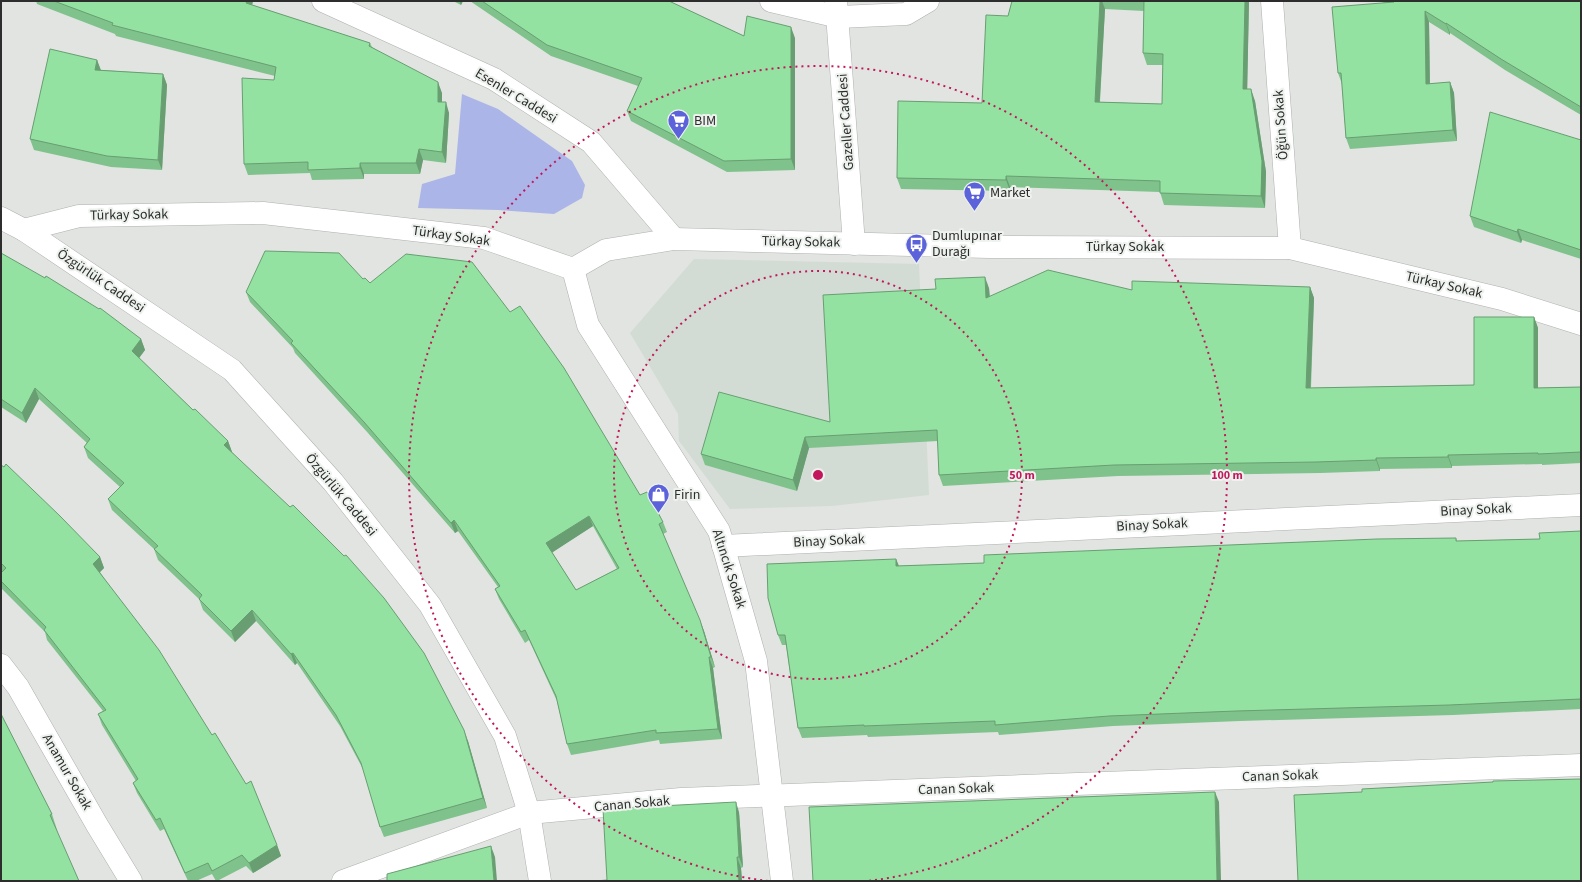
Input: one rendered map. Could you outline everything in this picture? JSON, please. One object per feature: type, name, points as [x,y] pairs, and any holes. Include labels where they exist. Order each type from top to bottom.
[{"type":"street","name":"Esenler Caddesi","points":[[323,1],[494,79],[591,142],[674,239]]},
{"type":"street","points":[[771,1],[838,9],[906,14],[928,1]]},
{"type":"street","name":"Öğün Sokak","points":[[1272,1],[1290,248]]},
{"type":"street","name":"Gazeller Caddesi","points":[[838,9],[854,244]]},
{"type":"street","name":"Türkay Sokak","points":[[24,230],[79,216],[263,213],[484,238],[573,269],[606,250],[674,239],[989,247],[1290,248],[1502,299],[1581,324]]},
{"type":"street","name":"Özgürlük Caddesi","points":[[1,218],[24,230],[232,370],[333,482],[430,605],[505,736],[529,813],[540,881]]},
{"type":"street","name":"Altıncık Sokak","points":[[573,269],[588,325],[719,530],[756,661],[782,881]]},
{"type":"street","name":"Binay Sokak","points":[[723,546],[1581,505]]},
{"type":"street","name":"Anamur Sokak","points":[[1,665],[18,687],[131,881]]},
{"type":"street","name":"Canan Sokak","points":[[343,881],[529,813],[681,799],[1581,765]]},
{"type":"shaded area","points":[[462,94],[498,109],[572,161],[585,185],[582,198],[554,214],[498,210],[418,208],[422,184],[455,174]]},
{"type":"shaded area","points":[[694,259],[919,264],[929,495],[832,506],[730,509],[679,441],[678,414],[630,333]]},
{"type":"building","points":[[54,1],[247,1],[246,3],[370,43],[369,46],[438,82],[438,102],[446,102],[442,152],[419,149],[416,163],[360,163],[360,168],[308,170],[308,162],[244,164],[242,78],[274,80],[276,67],[112,25],[113,23]]},
{"type":"building","points":[[482,1],[669,1],[744,36],[747,16],[791,27],[791,159],[724,161],[627,111],[642,78],[547,45]]},
{"type":"building","points":[[1012,1],[1100,1],[1095,102],[1162,104],[1163,54],[1143,53],[1144,1],[1245,1],[1243,89],[1251,89],[1262,161],[1261,196],[1160,193],[1160,181],[1006,176],[1006,180],[897,178],[898,101],[982,103],[986,15],[1008,16]]},
{"type":"building","points":[[1392,1],[1581,1],[1581,107],[1425,11],[1426,84],[1450,82],[1453,130],[1346,138],[1341,73],[1338,73],[1332,7],[1394,2]]},
{"type":"building","points":[[50,49],[97,60],[95,70],[163,74],[158,160],[107,156],[30,139]]},
{"type":"building","points":[[1490,112],[1581,140],[1581,250],[1518,229],[1517,232],[1470,216]]},
{"type":"building","points":[[265,251],[339,253],[363,279],[365,278],[370,283],[406,254],[472,262],[510,312],[520,306],[564,368],[640,495],[647,492],[663,522],[659,524],[700,620],[711,657],[709,657],[718,729],[656,733],[656,730],[567,744],[556,696],[525,630],[521,632],[495,589],[500,586],[454,520],[451,523],[364,422],[291,343],[293,341],[246,292]],"holes":[[[589,516],[619,568],[576,590],[546,543]]]},
{"type":"building","points":[[1,253],[45,278],[46,276],[99,309],[100,308],[141,339],[132,351],[193,410],[195,409],[228,441],[224,445],[290,507],[293,505],[344,556],[346,555],[384,598],[424,653],[464,730],[483,798],[380,827],[361,763],[336,715],[293,653],[291,654],[252,610],[231,631],[199,599],[202,595],[154,549],[158,546],[108,499],[124,483],[84,447],[90,439],[35,388],[22,413],[1,399]]},
{"type":"building","points":[[1048,270],[1132,290],[1132,281],[1310,287],[1306,388],[1474,385],[1474,317],[1534,317],[1534,388],[1581,387],[1581,452],[1448,455],[1448,457],[1376,458],[1376,460],[1316,462],[1114,465],[939,475],[937,430],[805,437],[793,480],[701,454],[719,392],[830,422],[823,295],[936,289],[935,279],[985,277],[986,298]]},
{"type":"building","points":[[6,464],[100,557],[93,564],[159,650],[212,735],[215,733],[246,784],[251,781],[277,845],[249,863],[242,855],[212,871],[208,863],[185,873],[160,818],[156,820],[133,783],[138,779],[98,714],[106,710],[44,630],[46,627],[1,581],[1,573],[6,568],[1,563],[1,465],[4,467]]},
{"type":"building","points":[[1581,531],[1581,699],[1449,705],[1109,716],[995,725],[995,721],[798,728],[785,635],[778,635],[768,598],[767,564],[896,559],[896,566],[984,563],[984,555],[1377,539],[1456,538],[1456,541],[1540,539],[1539,533]]},
{"type":"building","points":[[1,714],[52,814],[50,815],[79,881],[1,881]]},
{"type":"building","points":[[1581,779],[1581,881],[1298,881],[1294,795],[1362,792],[1362,789],[1493,781]]},
{"type":"building","points":[[1215,792],[1217,881],[813,881],[809,807]]},
{"type":"building","points":[[736,802],[739,881],[595,881],[607,880],[603,809]]},
{"type":"building","points":[[491,846],[494,881],[387,881],[387,874]]},
{"type":"place","name":"BIM","points":[[679,140]]},
{"type":"place","name":"Market","points":[[974,212]]},
{"type":"place","name":"Dumlupınar Durağı","points":[[917,264]]},
{"type":"place","name":"Firin","points":[[658,514]]}]
